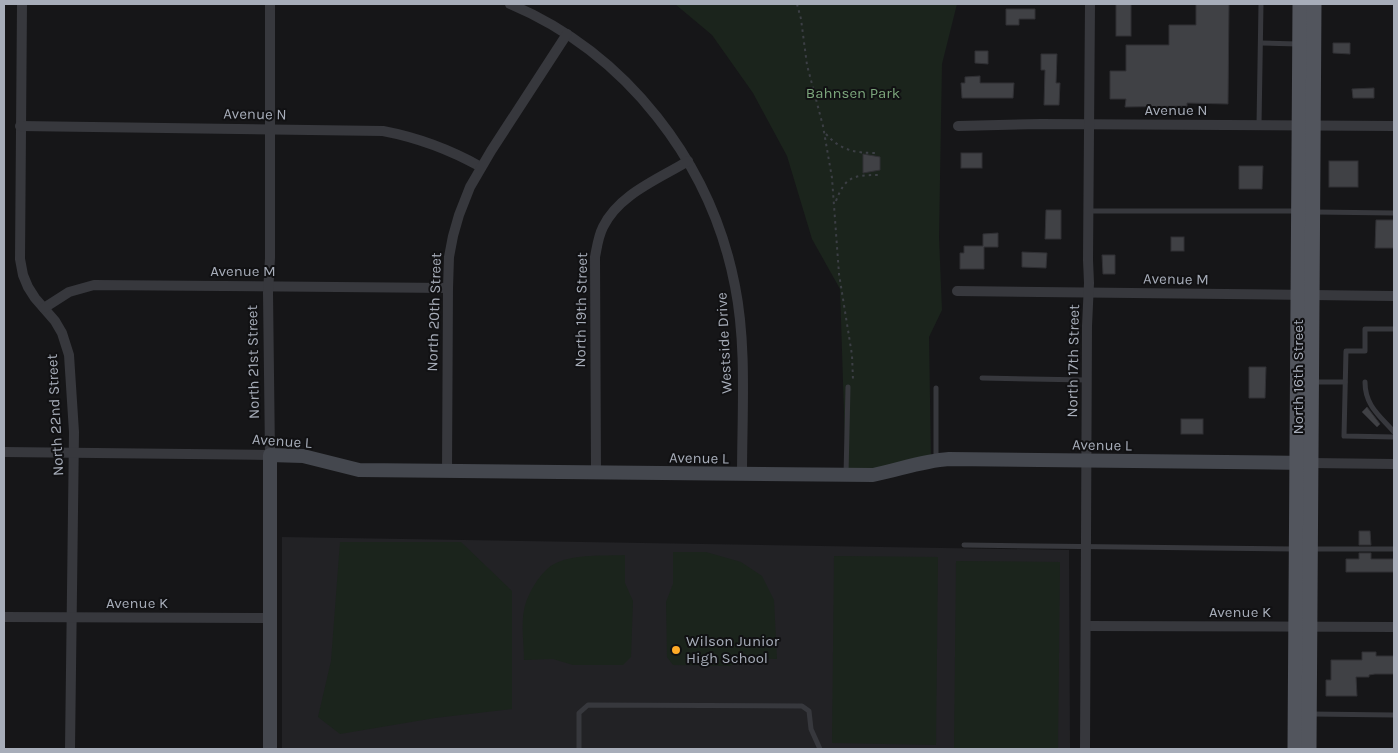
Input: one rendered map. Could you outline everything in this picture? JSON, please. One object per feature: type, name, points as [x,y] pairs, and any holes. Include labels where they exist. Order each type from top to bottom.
[{"type":"main road","name":"North 16th Street","points":[[1300,4],[1307,44]]},
{"type":"main road","name":"North 16th Street","points":[[1295,749],[1302,714],[1307,44],[1314,4]]},
{"type":"main road","name":"North 16th Street","points":[[1302,714],[1309,749]]},
{"type":"street","name":"North 22nd Street","points":[[22,4],[20,258],[23,275],[28,287],[55,321],[62,333],[69,355],[74,452],[70,749]]},
{"type":"street","name":"North 21st Street","points":[[270,4],[268,286],[270,749]]},
{"type":"street","name":"Westside Drive","points":[[510,4],[567,34],[617,73],[643,99],[665,126],[688,161],[712,208],[728,253],[736,286],[741,322],[742,475]]},
{"type":"street","name":"North 17th Street","points":[[1086,749],[1090,4]]},
{"type":"street","name":"North 20th Street","points":[[447,471],[449,257],[457,222],[470,187],[567,34]]},
{"type":"street","name":"Avenue N","points":[[20,126],[367,130],[391,133],[428,142],[456,153],[482,167]]},
{"type":"street","name":"Avenue N","points":[[958,126],[1394,126]]},
{"type":"street","name":"North 19th Street","points":[[596,473],[595,257],[598,240],[603,227],[618,205],[688,161]]},
{"type":"street","name":"Avenue M","points":[[44,308],[69,292],[94,285],[448,288]]},
{"type":"street","name":"Avenue M","points":[[958,291],[1394,296]]},
{"type":"street","name":"Avenue L","points":[[4,452],[303,456],[359,470],[742,475],[873,476],[914,464],[936,460],[1394,464]]},
{"type":"street","name":"Avenue K","points":[[4,617],[270,618]]},
{"type":"street","name":"Avenue K","points":[[1086,626],[1394,627]]},
{"type":"lane","points":[[1259,125],[1261,4]]},
{"type":"lane","points":[[1261,43],[1307,44]]},
{"type":"lane","points":[[1089,210],[1394,213]]},
{"type":"lane","points":[[1394,329],[1365,329],[1365,351],[1346,351],[1344,436],[1394,436]]},
{"type":"lane","points":[[982,378],[1088,380]]},
{"type":"lane","points":[[1304,382],[1345,382]]},
{"type":"lane","points":[[1365,382],[1366,398],[1369,404],[1394,432]]},
{"type":"lane","points":[[846,475],[850,388]]},
{"type":"lane","points":[[936,388],[936,460]]},
{"type":"lane","points":[[964,546],[1394,549]]},
{"type":"lane","points":[[579,749],[579,713],[588,705],[598,705],[802,706],[809,711],[811,729],[820,749]]},
{"type":"lane","points":[[1302,714],[1394,715]]},
{"type":"path","points":[[797,4],[809,72],[824,132],[835,203],[838,267],[852,355],[850,388]]},
{"type":"path","points":[[824,132],[831,140],[852,152],[877,153]]},
{"type":"path","points":[[835,203],[841,188],[850,179],[860,175],[878,175]]},
{"type":"shaded area","name":"Wilson Junior High School","points":[[282,537],[1069,550],[1070,749],[282,749]]},
{"type":"green space","name":"Bahnsen Park","points":[[675,4],[957,4],[942,64],[939,237],[942,310],[929,337],[931,460],[846,475],[840,289],[812,239],[787,156],[753,93],[712,35]]},
{"type":"green space","points":[[340,542],[461,542],[512,591],[512,709],[435,718],[340,734],[318,717],[331,661]]},
{"type":"green space","points":[[673,552],[706,552],[741,562],[762,576],[774,600],[777,659],[747,658],[730,666],[673,665],[667,657],[666,602],[673,584]]},
{"type":"green space","points":[[625,555],[625,583],[633,601],[631,657],[623,665],[573,665],[553,659],[524,660],[524,610],[531,590],[545,571],[556,563],[572,558]]},
{"type":"green space","points":[[834,556],[938,557],[936,745],[832,743]]},
{"type":"green space","points":[[956,561],[1060,562],[1058,749],[954,748]]},
{"type":"building","points":[[1116,4],[1131,4],[1131,36],[1116,36]]},
{"type":"building","points":[[1196,4],[1229,4],[1228,104],[1187,103],[1187,106],[1125,107],[1126,99],[1110,99],[1110,71],[1126,71],[1126,45],[1169,45],[1169,25],[1196,25]]},
{"type":"building","points":[[1006,9],[1035,9],[1035,19],[1019,19],[1019,25],[1006,25]]},
{"type":"building","points":[[1333,43],[1350,43],[1350,54],[1333,53]]},
{"type":"building","points":[[975,51],[988,51],[988,64],[975,63]]},
{"type":"building","points":[[1041,54],[1057,54],[1056,83],[1060,83],[1059,105],[1044,105],[1045,70],[1041,70]]},
{"type":"building","points":[[980,76],[980,83],[1014,83],[1013,98],[962,98],[961,83],[965,83],[965,77]]},
{"type":"building","points":[[1374,88],[1374,98],[1353,98],[1352,89]]},
{"type":"building","points":[[961,153],[982,153],[982,168],[961,168]]},
{"type":"building","points":[[863,154],[880,157],[880,170],[863,173]]},
{"type":"building","points":[[1329,161],[1358,161],[1358,187],[1329,187]]},
{"type":"building","points":[[1239,166],[1263,166],[1262,189],[1239,189]]},
{"type":"building","points":[[1046,210],[1061,210],[1061,239],[1045,239]]},
{"type":"building","points":[[1376,220],[1394,220],[1394,248],[1375,248]]},
{"type":"building","points":[[998,233],[998,247],[984,247],[984,269],[960,269],[960,253],[964,253],[964,246],[983,246],[983,234]]},
{"type":"building","points":[[1171,237],[1184,237],[1184,251],[1171,251]]},
{"type":"building","points":[[1022,252],[1047,253],[1046,268],[1022,267]]},
{"type":"building","points":[[1102,255],[1115,255],[1115,274],[1103,274]]},
{"type":"building","points":[[1249,367],[1266,367],[1265,398],[1249,398]]},
{"type":"building","points":[[1367,407],[1380,424],[1377,427],[1362,412]]},
{"type":"building","points":[[1181,419],[1203,419],[1203,434],[1181,434]]},
{"type":"building","points":[[1359,531],[1370,531],[1371,545],[1359,545]]},
{"type":"building","points":[[1359,553],[1371,553],[1371,559],[1394,559],[1394,572],[1346,572],[1346,559],[1359,559]]},
{"type":"building","points":[[1362,652],[1376,652],[1376,656],[1394,656],[1394,674],[1356,677],[1357,696],[1326,696],[1326,680],[1331,680],[1331,660],[1362,660]]},
{"type":"place","name":"Wilson Junior High School","points":[[676,650]]}]
